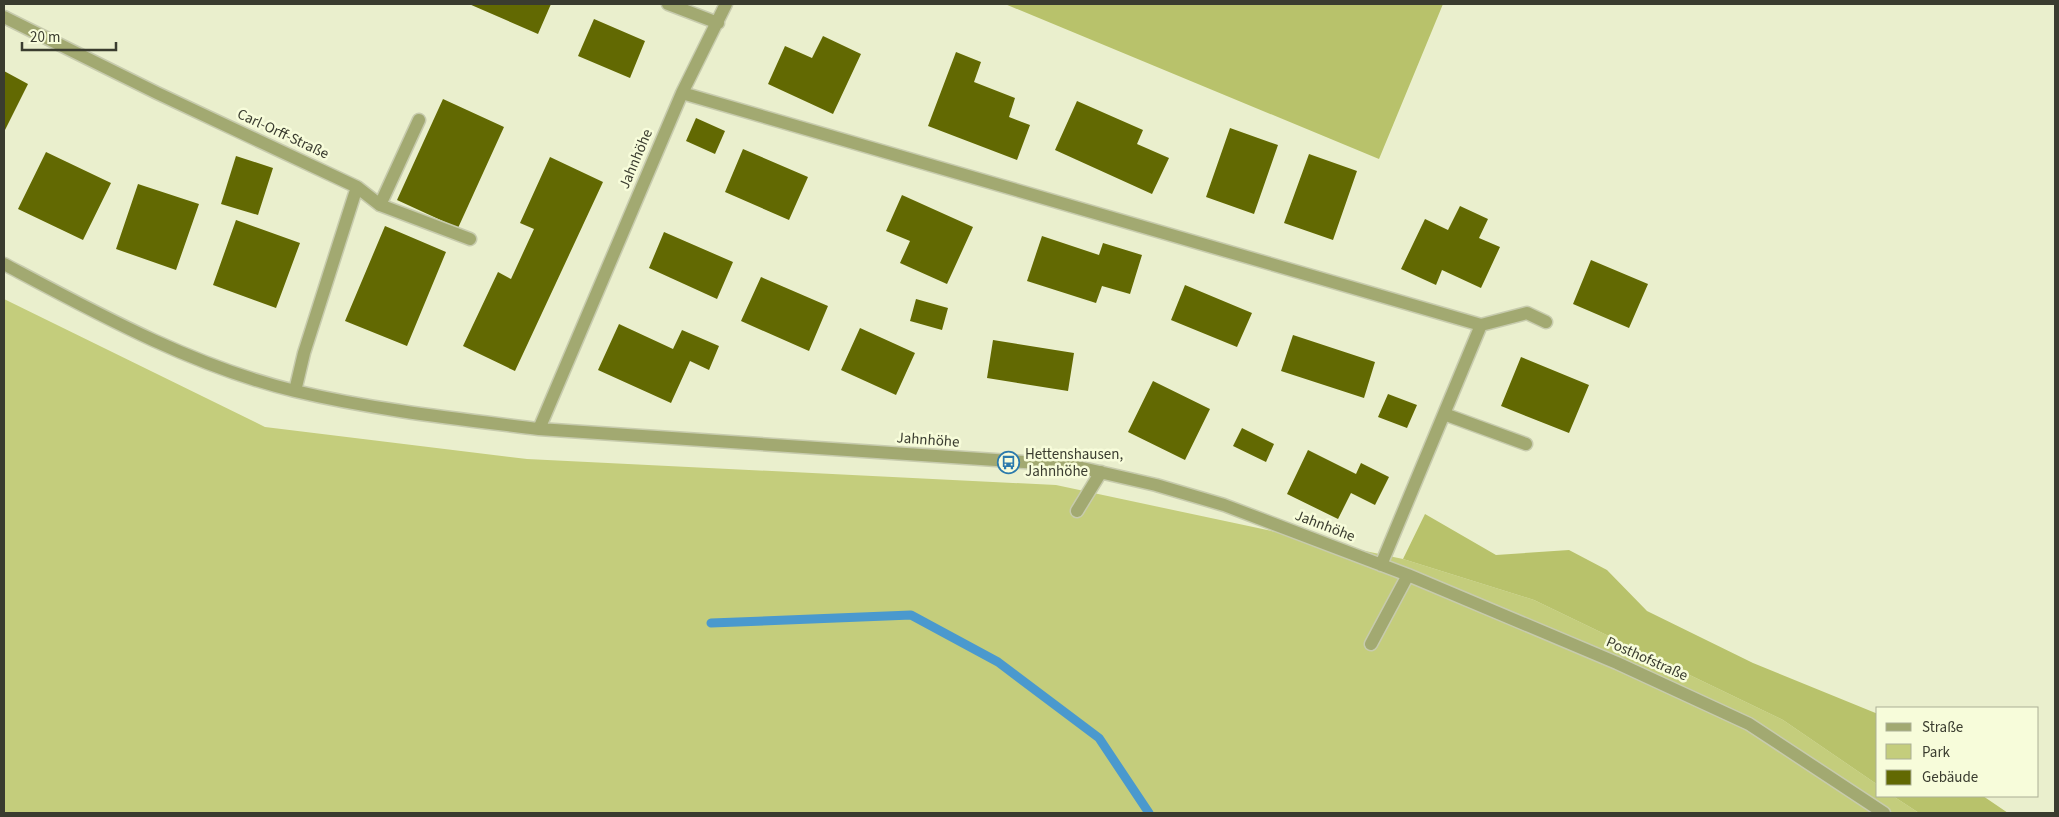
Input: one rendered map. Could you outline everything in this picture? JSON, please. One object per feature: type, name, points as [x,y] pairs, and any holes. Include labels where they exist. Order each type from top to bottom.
[{"type":"street","points":[[668,4],[718,23]]},
{"type":"street","name":"Jahnhöhe","points":[[726,4],[682,93],[539,428],[1069,466],[1101,472],[1224,505],[1382,565]]},
{"type":"street","name":"Carl-Orff-Straße","points":[[4,17],[157,93],[357,187],[380,205],[470,239]]},
{"type":"street","points":[[682,93],[1481,325],[1527,313],[1546,322]]},
{"type":"street","points":[[380,205],[419,120]]},
{"type":"street","points":[[295,391],[304,353],[357,187]]},
{"type":"street","points":[[4,264],[149,338],[223,367],[295,391],[451,418],[539,428]]},
{"type":"street","points":[[1382,565],[1481,325]]},
{"type":"street","points":[[1444,414],[1526,444]]},
{"type":"street","points":[[1077,511],[1101,472]]},
{"type":"street","name":"Posthofstraße","points":[[1382,565],[1616,663],[1749,724],[1884,813]]},
{"type":"street","points":[[1372,644],[1408,575]]},
{"type":"green space","points":[[1005,4],[1443,4],[1379,159]]},
{"type":"green space","points":[[4,299],[265,427],[527,459],[1056,485],[1403,559],[1534,600],[1783,720],[1876,784],[1876,797],[1895,797],[1919,813],[4,813]]},
{"type":"green space","points":[[1425,514],[1496,555],[1569,550],[1607,570],[1647,611],[1753,663],[1876,713],[1876,784],[1783,720],[1534,600],[1403,559]]},
{"type":"green space","points":[[1895,797],[1984,797],[2008,813],[1919,813]]},
{"type":"building","points":[[469,4],[551,4],[538,34]]},
{"type":"building","points":[[594,19],[645,41],[630,78],[578,56]]},
{"type":"building","points":[[823,36],[861,54],[833,114],[768,84],[785,46],[812,58]]},
{"type":"building","points":[[956,52],[981,62],[974,82],[1015,98],[1009,117],[1030,125],[1017,160],[928,126]]},
{"type":"building","points":[[4,71],[28,84],[4,132]]},
{"type":"building","points":[[443,99],[504,127],[458,228],[397,200]]},
{"type":"building","points":[[1077,101],[1143,130],[1137,144],[1169,158],[1152,194],[1055,150]]},
{"type":"building","points":[[696,118],[725,131],[715,154],[686,141]]},
{"type":"building","points":[[1230,128],[1278,145],[1254,214],[1206,197]]},
{"type":"building","points":[[743,149],[808,177],[789,220],[725,192]]},
{"type":"building","points":[[46,152],[111,183],[83,240],[18,209]]},
{"type":"building","points":[[1309,154],[1357,171],[1333,240],[1284,223]]},
{"type":"building","points":[[236,156],[273,168],[258,215],[221,204]]},
{"type":"building","points":[[550,157],[603,182],[515,371],[463,346],[498,272],[511,279],[534,229],[520,223]]},
{"type":"building","points":[[138,184],[199,204],[176,270],[116,249]]},
{"type":"building","points":[[902,195],[973,227],[947,284],[900,263],[910,241],[886,231]]},
{"type":"building","points":[[1460,206],[1488,219],[1479,238],[1500,247],[1481,288],[1442,270],[1436,285],[1401,269],[1425,219],[1448,230]]},
{"type":"building","points":[[236,220],[300,243],[276,308],[213,285]]},
{"type":"building","points":[[385,226],[446,252],[407,346],[345,321]]},
{"type":"building","points":[[664,232],[733,262],[717,299],[649,268]]},
{"type":"building","points":[[1042,236],[1099,255],[1103,243],[1142,255],[1130,294],[1102,286],[1096,303],[1027,281]]},
{"type":"building","points":[[1591,260],[1648,284],[1629,328],[1573,304]]},
{"type":"building","points":[[761,277],[828,306],[809,351],[741,321]]},
{"type":"building","points":[[1185,285],[1252,313],[1237,347],[1171,320]]},
{"type":"building","points":[[916,299],[948,308],[942,330],[910,321]]},
{"type":"building","points":[[619,324],[673,349],[682,330],[719,346],[709,370],[690,361],[671,403],[598,370]]},
{"type":"building","points":[[860,328],[915,353],[896,395],[841,370]]},
{"type":"building","points":[[1293,335],[1375,362],[1364,398],[1281,371]]},
{"type":"building","points":[[993,340],[1074,353],[1068,391],[987,378]]},
{"type":"building","points":[[1521,357],[1589,385],[1569,433],[1501,406]]},
{"type":"building","points":[[1153,381],[1210,409],[1185,460],[1128,432]]},
{"type":"building","points":[[1388,394],[1417,405],[1407,428],[1378,417]]},
{"type":"building","points":[[1242,428],[1274,444],[1266,462],[1233,446]]},
{"type":"building","points":[[1308,450],[1356,474],[1361,463],[1389,477],[1375,505],[1351,493],[1338,519],[1287,494]]},
{"type":"waterway","points":[[711,623],[911,615],[998,662],[1099,738],[1149,813]]},
{"type":"place","name":"Hettenshausen, Jahnhöhe","points":[[1009,463]]}]
